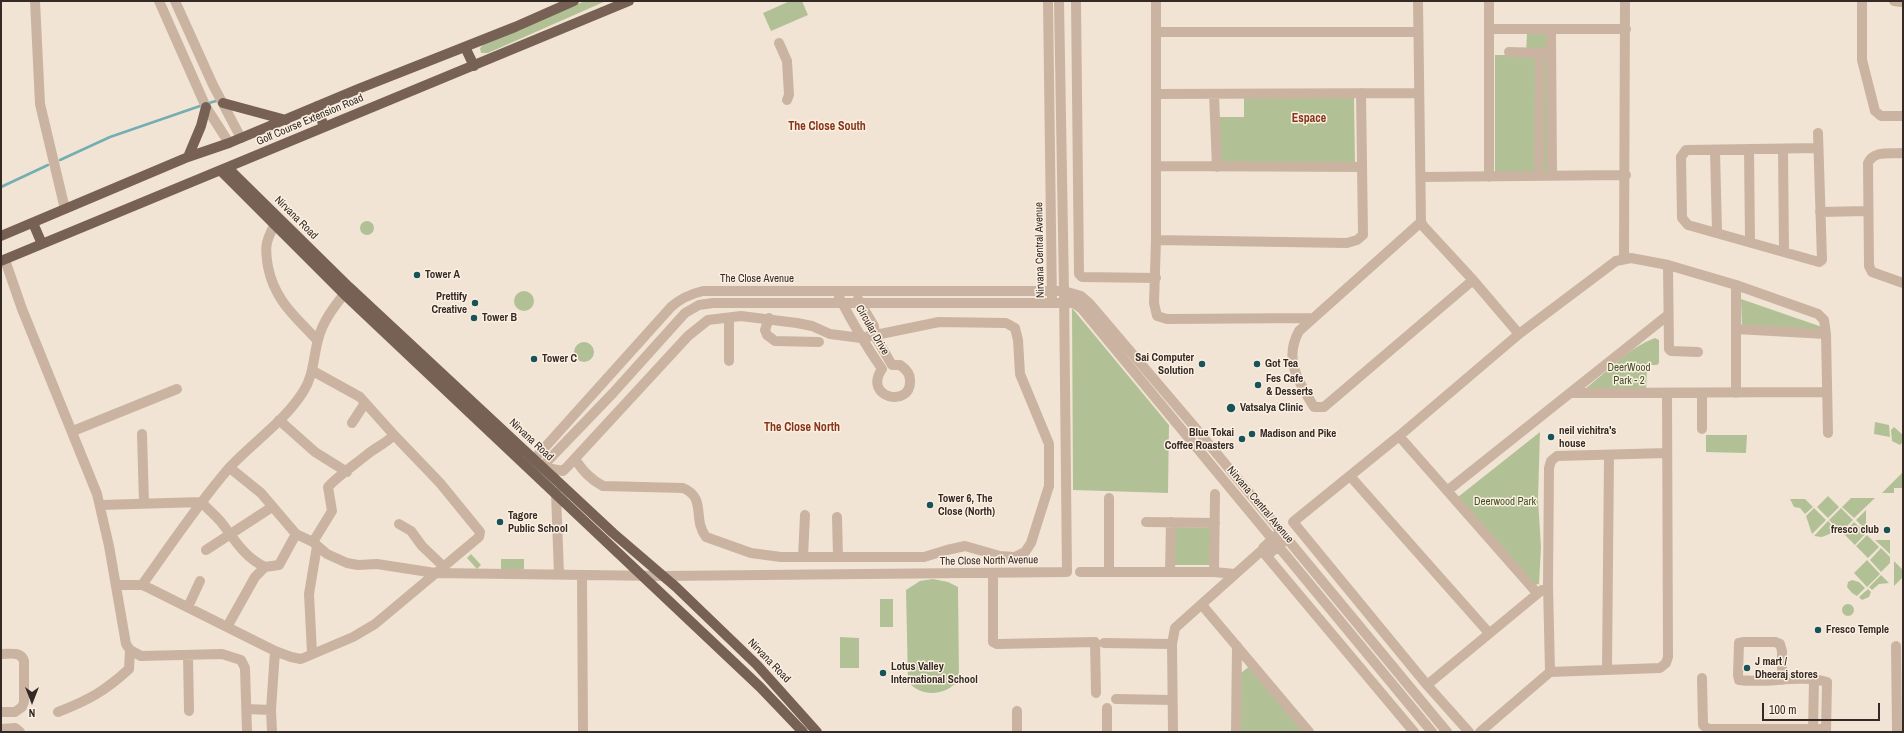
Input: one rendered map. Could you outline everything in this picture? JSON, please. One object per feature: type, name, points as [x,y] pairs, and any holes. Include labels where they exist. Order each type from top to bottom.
[{"type":"main road","name":"Golf Course Extension Road","points":[[1,236],[188,157],[286,120],[574,1]]},
{"type":"main road","name":"Golf Course Extension Road","points":[[3,261],[629,1]]},
{"type":"main road","points":[[465,47],[474,66]]},
{"type":"main road","points":[[222,103],[286,120]]},
{"type":"main road","points":[[317,106],[324,127]]},
{"type":"main road","points":[[188,157],[202,126],[206,107]]},
{"type":"main road","name":"Nirvana Road","points":[[224,169],[274,226],[676,587],[757,665],[816,732]]},
{"type":"main road","name":"Nirvana Road","points":[[224,169],[526,468],[556,493],[760,687],[803,732]]},
{"type":"main road","points":[[33,222],[42,244]]},
{"type":"street","points":[[35,1],[40,104],[65,210]]},
{"type":"street","points":[[159,1],[206,107],[228,143]]},
{"type":"street","points":[[175,1],[222,103],[241,138]]},
{"type":"street","name":"Nirvana Central Avenue","points":[[1048,1],[1052,302],[1074,303],[1082,309],[1432,732]]},
{"type":"street","name":"Nirvana Central Avenue","points":[[1059,1],[1064,291],[1081,296],[1090,304],[1447,732]]},
{"type":"street","points":[[1076,1],[1079,274],[1082,277],[1156,278]]},
{"type":"street","points":[[1156,1],[1156,278],[1154,303],[1157,316],[1162,318],[1312,318]]},
{"type":"street","points":[[1418,1],[1421,222],[1519,334]]},
{"type":"street","points":[[1489,1],[1489,177]]},
{"type":"street","points":[[1624,258],[1626,176],[1625,1]]},
{"type":"street","points":[[1862,1],[1862,60],[1875,111],[1881,116],[1903,116]]},
{"type":"street","points":[[1489,29],[1626,29]]},
{"type":"street","points":[[1550,29],[1552,176]]},
{"type":"street","points":[[1156,32],[1418,32]]},
{"type":"street","points":[[779,43],[787,61],[789,95],[787,100]]},
{"type":"street","points":[[1509,52],[1550,53]]},
{"type":"street","points":[[1539,176],[1540,52]]},
{"type":"street","points":[[1156,240],[1347,243],[1357,240],[1363,235],[1360,167],[1360,93]]},
{"type":"street","points":[[1156,94],[1419,93]]},
{"type":"street","points":[[1214,94],[1217,167]]},
{"type":"street","points":[[1818,133],[1822,260],[1816,262],[1718,232],[1688,225],[1682,218],[1681,157],[1682,153],[1686,150],[1818,148]]},
{"type":"street","points":[[1749,149],[1750,242]]},
{"type":"street","points":[[1783,149],[1784,252]]},
{"type":"street","points":[[1715,150],[1718,232]]},
{"type":"street","points":[[1903,153],[1876,154],[1870,157],[1868,163],[1869,266],[1872,272],[1903,283]]},
{"type":"street","points":[[1156,166],[1360,167]]},
{"type":"street","points":[[1420,177],[1626,176]]},
{"type":"street","points":[[1820,212],[1868,211]]},
{"type":"street","points":[[1421,222],[1299,331],[1293,342],[1293,358],[1296,378],[1314,407],[1324,408],[1473,280]]},
{"type":"street","points":[[274,226],[267,238],[266,255],[276,293],[288,309],[318,340]]},
{"type":"street","points":[[1469,732],[1427,685],[1293,522],[1399,436],[1519,334],[1616,261],[1624,258],[1668,265],[1736,285],[1818,314],[1824,320],[1826,334],[1828,433]]},
{"type":"street","points":[[3,261],[73,431],[101,505],[125,639],[130,650],[129,669],[109,687],[96,696],[58,712]]},
{"type":"street","points":[[1668,265],[1669,349],[1671,351],[1698,352]]},
{"type":"street","points":[[1736,285],[1736,393]]},
{"type":"street","points":[[142,585],[201,502],[230,468],[290,409],[304,391],[313,371],[318,340],[323,326],[346,291]]},
{"type":"street","name":"Circular Drive","points":[[836,291],[857,327],[860,338],[882,369],[877,379],[880,390],[888,397],[900,396],[908,389],[910,378],[905,368],[900,365],[892,365],[875,336],[874,326],[855,291]]},
{"type":"street","points":[[1064,291],[1064,303]]},
{"type":"street","name":"The Close Avenue","points":[[526,468],[671,307],[683,298],[694,294],[703,292],[1064,291]]},
{"type":"street","points":[[737,292],[737,303]]},
{"type":"street","points":[[776,292],[776,303]]},
{"type":"street","points":[[694,294],[699,305]]},
{"type":"street","points":[[545,470],[685,313],[699,305],[713,303],[1052,302]]},
{"type":"street","name":"The Close North Avenue","points":[[296,534],[315,544],[327,554],[347,563],[377,564],[440,570],[662,576],[1067,572],[1064,303]]},
{"type":"street","points":[[1447,491],[1668,315]]},
{"type":"street","points":[[534,475],[545,470],[552,469],[563,471],[575,460],[688,336],[708,320],[741,316],[769,318],[812,326],[830,334],[860,338],[939,322],[1006,323],[1015,328],[1018,340],[1020,374],[1049,444],[1049,486],[1031,543],[1025,552],[1015,557],[1000,556],[965,546],[947,550],[924,558],[781,558],[751,553],[706,537],[701,531],[698,516],[698,502],[695,495],[683,488],[603,486],[585,474],[575,460]]},
{"type":"street","points":[[729,318],[729,361]]},
{"type":"street","points":[[769,318],[765,330],[770,339],[775,341],[819,342]]},
{"type":"street","points":[[1736,329],[1826,334]]},
{"type":"street","points":[[116,585],[142,585],[275,651],[301,659],[312,653],[353,637],[371,627],[479,537],[480,532],[440,483],[353,391],[313,371]]},
{"type":"street","points":[[73,431],[177,389]]},
{"type":"street","points":[[1570,393],[1827,392]]},
{"type":"street","points":[[1480,732],[1550,672],[1660,668],[1666,663],[1668,656],[1667,393]]},
{"type":"street","points":[[1702,393],[1702,429]]},
{"type":"street","points":[[352,423],[365,403]]},
{"type":"street","points":[[279,420],[315,452],[347,472]]},
{"type":"street","points":[[142,434],[144,503]]},
{"type":"street","points":[[312,653],[309,594],[315,544],[332,511],[328,488],[369,453],[386,443],[394,436]]},
{"type":"street","points":[[1399,436],[1537,593]]},
{"type":"street","points":[[1550,672],[1548,585],[1549,468],[1551,461],[1557,456],[1667,453]]},
{"type":"street","points":[[1607,670],[1609,455]]},
{"type":"street","points":[[227,627],[255,577],[265,567],[279,565],[296,534],[261,493],[230,468]]},
{"type":"street","points":[[1350,476],[1489,633]]},
{"type":"street","points":[[556,493],[559,574]]},
{"type":"street","points":[[1214,572],[1215,494]]},
{"type":"street","points":[[1109,498],[1109,572]]},
{"type":"street","points":[[101,505],[201,502],[220,521],[249,558],[265,567]]},
{"type":"street","points":[[206,550],[272,506]]},
{"type":"street","points":[[803,557],[805,515]]},
{"type":"street","points":[[837,517],[838,557]]},
{"type":"street","points":[[1146,522],[1214,523]]},
{"type":"street","points":[[1170,572],[1171,522]]},
{"type":"street","points":[[399,524],[411,531],[440,570]]},
{"type":"street","points":[[1296,525],[1293,533],[1284,535],[1276,542],[1263,548],[1264,553],[1414,732]]},
{"type":"street","points":[[1173,732],[1173,634],[1179,624],[1235,574],[1260,552],[1264,553]]},
{"type":"street","points":[[1080,572],[1214,572],[1235,574]]},
{"type":"street","points":[[993,573],[993,642],[997,644],[1095,642],[1096,693]]},
{"type":"street","points":[[582,574],[583,732]]},
{"type":"street","points":[[188,607],[200,581]]},
{"type":"street","points":[[1427,685],[1548,585]]},
{"type":"street","points":[[1202,605],[1309,732]]},
{"type":"street","points":[[1702,678],[1703,725],[1708,730],[1826,730],[1827,682],[1814,679],[1782,680],[1740,680],[1738,675],[1739,644],[1752,642],[1775,642],[1780,644],[1782,651],[1782,680]]},
{"type":"street","points":[[1104,643],[1172,644]]},
{"type":"street","points":[[1236,646],[1236,732]]},
{"type":"street","points":[[1896,646],[1900,685],[1900,716],[1896,732]]},
{"type":"street","points":[[130,650],[141,656],[149,657],[222,654],[241,660],[246,668],[246,732]]},
{"type":"street","points":[[272,732],[271,710],[275,651]]},
{"type":"street","points":[[1,654],[19,654],[22,656],[24,661],[24,702],[22,708],[15,712],[1,712]]},
{"type":"street","points":[[188,656],[190,711]]},
{"type":"street","points":[[1813,730],[1814,679]]},
{"type":"street","points":[[1116,699],[1172,700]]},
{"type":"street","points":[[1107,708],[1108,732]]},
{"type":"street","points":[[247,709],[271,710]]},
{"type":"street","points":[[1017,711],[1017,732]]},
{"type":"street","points":[[1,729],[18,730],[15,712]]},
{"type":"green space","points":[[585,1],[606,1],[488,53],[481,53],[480,48],[485,43]]},
{"type":"green space","points":[[790,1],[802,1],[808,15],[771,31],[763,13]]},
{"type":"green space","points":[[1527,32],[1548,32],[1548,171],[1495,173],[1495,55],[1526,55]]},
{"type":"green space","points":[[1244,98],[1354,98],[1355,162],[1221,163],[1219,117],[1244,117]]},
{"type":"green space","points":[[367,221],[372,223],[374,228],[372,233],[367,235],[362,233],[360,228],[362,223]]},
{"type":"green space","points":[[524,291],[531,294],[534,301],[531,308],[524,311],[517,308],[514,301],[517,294]]},
{"type":"green space","points":[[1741,299],[1822,327],[1819,332],[1742,328]]},
{"type":"green space","points":[[1072,308],[1169,425],[1168,493],[1073,490]]},
{"type":"green space","name":"DeerWood Park - 2","points":[[1655,338],[1659,340],[1659,363],[1657,365],[1650,365],[1647,368],[1646,392],[1585,389],[1627,354],[1645,342]]},
{"type":"green space","points":[[584,342],[591,345],[594,352],[591,359],[584,362],[577,359],[574,352],[577,345]]},
{"type":"green space","points":[[1875,422],[1889,425],[1890,437],[1874,434]]},
{"type":"green space","points":[[1894,427],[1903,435],[1903,442],[1900,445],[1892,441],[1891,430]]},
{"type":"green space","name":"Deerwood Park","points":[[1540,432],[1538,499],[1541,547],[1539,584],[1534,585],[1458,497]]},
{"type":"green space","points":[[1706,435],[1747,435],[1746,453],[1706,452]]},
{"type":"green space","points":[[1903,472],[1903,488],[1894,488],[1894,493],[1882,493]]},
{"type":"green space","points":[[1828,496],[1839,507],[1828,518],[1817,507]]},
{"type":"green space","points":[[1851,498],[1875,498],[1854,518],[1842,507]]},
{"type":"green space","points":[[1790,499],[1805,499],[1813,507],[1805,514],[1800,508],[1794,507]]},
{"type":"green space","points":[[1814,508],[1826,520],[1812,534],[1806,516]]},
{"type":"green space","points":[[1841,508],[1853,520],[1841,532],[1829,520]]},
{"type":"green space","points":[[1866,510],[1866,530],[1856,520]]},
{"type":"green space","points":[[1828,521],[1837,531],[1822,537],[1814,536]]},
{"type":"green space","points":[[1854,522],[1866,533],[1855,545],[1843,533]]},
{"type":"green space","points":[[1175,527],[1212,528],[1211,565],[1175,565]]},
{"type":"green space","points":[[1867,535],[1879,547],[1868,558],[1856,546]]},
{"type":"green space","points":[[1875,540],[1890,540],[1890,554]]},
{"type":"green space","points":[[1881,548],[1890,557],[1890,563],[1881,572],[1870,560]]},
{"type":"green space","points":[[471,554],[481,565],[477,569],[467,558]]},
{"type":"green space","points":[[501,559],[524,559],[524,569],[501,570]]},
{"type":"green space","points":[[1867,560],[1880,574],[1867,587],[1854,573]]},
{"type":"green space","points":[[1894,561],[1903,570],[1903,577],[1894,586]]},
{"type":"green space","points":[[1881,575],[1889,583],[1879,584],[1872,590],[1869,587]]},
{"type":"green space","points":[[933,579],[948,582],[958,587],[959,679],[948,689],[941,692],[927,693],[920,691],[908,682],[906,590],[920,581]]},
{"type":"green space","points":[[1852,580],[1859,582],[1865,588],[1857,596],[1847,587],[1848,582]]},
{"type":"green space","points":[[1868,589],[1871,592],[1869,597],[1862,600],[1859,597]]},
{"type":"green space","points":[[880,599],[893,599],[893,627],[880,627]]},
{"type":"green space","points":[[1846,604],[1850,604],[1854,610],[1850,616],[1846,616],[1842,612],[1842,608]]},
{"type":"green space","points":[[840,637],[859,638],[859,668],[840,668]]},
{"type":"green space","points":[[1251,665],[1306,732],[1241,732],[1241,673]]},
{"type":"waterway","points":[[209,103],[216,101]]},
{"type":"waterway","points":[[60,160],[110,137],[200,106]]},
{"type":"waterway","points":[[1,187],[48,165]]},
{"type":"place","name":"Tower A","points":[[417,275]]},
{"type":"place","name":"Prettify Creative","points":[[475,303]]},
{"type":"place","name":"Tower B","points":[[474,318]]},
{"type":"place","name":"Tower C","points":[[534,359]]},
{"type":"place","name":"Sai Computer Solution","points":[[1202,364]]},
{"type":"place","name":"Got Tea","points":[[1257,364]]},
{"type":"place","name":"Fes Cafe & Desserts","points":[[1258,385]]},
{"type":"place","name":"Vatsalya Clinic","points":[[1231,408]]},
{"type":"place","name":"Madison and Pike","points":[[1252,434]]},
{"type":"place","name":"neil vichitra's house","points":[[1551,437]]},
{"type":"place","name":"Blue Tokai Coffee Roasters","points":[[1242,439]]},
{"type":"place","name":"Tower 6, The Close (North)","points":[[930,505]]},
{"type":"place","name":"Tagore Public School","points":[[500,522]]},
{"type":"place","name":"fresco club","points":[[1887,530]]},
{"type":"place","name":"Fresco Temple","points":[[1818,630]]},
{"type":"place","name":"J mart / Dheeraj stores","points":[[1747,668]]},
{"type":"place","name":"Lotus Valley International School","points":[[883,673]]},
{"type":"district","name":"Espace","points":[[1309,119]]},
{"type":"district","name":"The Close South","points":[[827,127]]},
{"type":"district","name":"The Close North","points":[[802,428]]}]
